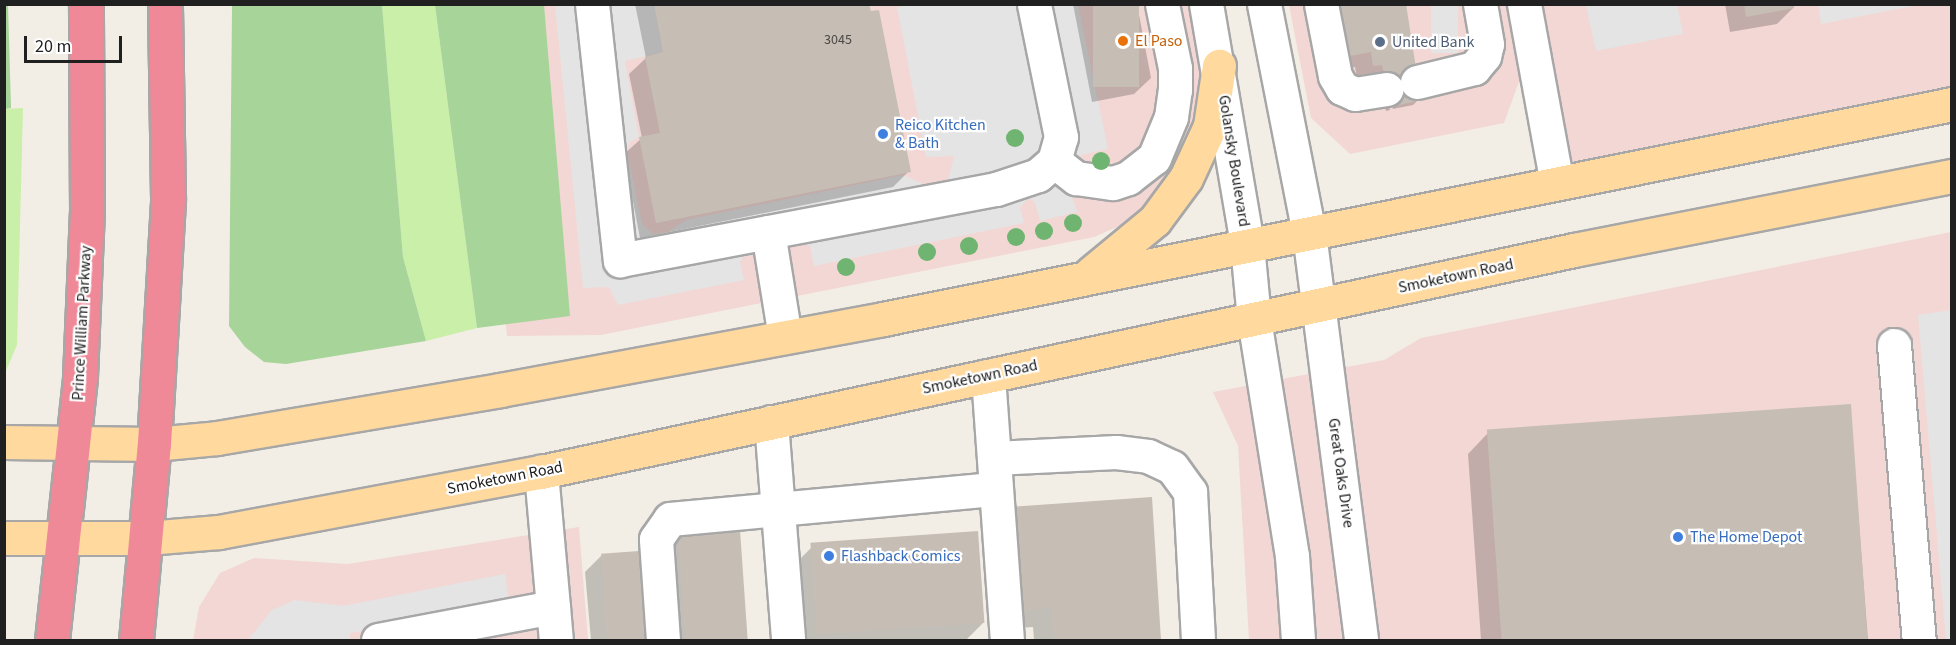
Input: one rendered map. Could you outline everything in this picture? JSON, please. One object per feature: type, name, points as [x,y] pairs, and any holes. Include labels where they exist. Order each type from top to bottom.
[{"type":"highway","name":"Prince William Parkway","points":[[52,640],[75,445],[87,209],[86,4]]},
{"type":"highway","points":[[136,640],[154,444],[168,198],[165,4]]},
{"type":"main road","points":[[1084,278],[1155,220],[1186,178],[1210,126],[1219,66]]},
{"type":"main road","points":[[4,442],[75,445],[154,444],[259,432],[785,337],[1952,104]]},
{"type":"main road","name":"Smoketown Road","points":[[4,538],[147,538],[219,532],[541,472],[1319,305],[1952,176]]},
{"type":"street","points":[[592,4],[620,260],[1014,185],[1038,175],[1054,161],[1061,132],[1034,4]]},
{"type":"street","points":[[1054,161],[1076,178],[1113,183],[1128,178],[1154,158],[1171,117],[1175,90],[1176,68],[1162,4]]},
{"type":"street","name":"Golansky Boulevard","points":[[1206,4],[1219,66],[1247,245],[1254,319]]},
{"type":"street","points":[[1264,4],[1309,233],[1319,305]]},
{"type":"street","points":[[1321,4],[1335,76],[1342,88],[1355,94],[1474,68],[1484,56],[1487,44],[1480,4]]},
{"type":"street","points":[[1524,4],[1557,183]]},
{"type":"street","points":[[768,232],[785,337]]},
{"type":"street","name":"Great Oaks Drive","points":[[1319,305],[1361,640]]},
{"type":"street","points":[[1254,319],[1292,556],[1298,640]]},
{"type":"street","points":[[1894,345],[1919,640]]},
{"type":"street","points":[[988,376],[1007,640]]},
{"type":"street","points":[[771,422],[788,640]]},
{"type":"street","points":[[663,640],[656,539],[660,528],[670,519],[777,508],[1116,452],[1148,456],[1172,467],[1190,492],[1198,640]]},
{"type":"street","points":[[541,472],[556,640]]},
{"type":"street","points":[[391,639],[520,627],[553,607]]},
{"type":"shaded area","points":[[1818,4],[1918,4],[1918,5],[1821,24]]},
{"type":"shaded area","points":[[474,5],[1189,5],[1201,71],[1202,108],[1165,191],[1124,224],[1094,237],[601,335],[507,336]]},
{"type":"shaded area","points":[[555,5],[654,5],[663,52],[625,61],[639,137],[630,142],[627,151],[642,224],[653,234],[668,232],[686,220],[903,175],[928,186],[948,180],[954,156],[926,157],[897,7],[910,5],[1078,5],[1108,149],[1081,155],[1069,187],[1077,212],[1040,221],[1035,202],[1029,198],[1020,207],[1024,223],[814,266],[810,246],[801,243],[743,257],[740,262],[744,280],[618,305],[609,287],[583,288]]},
{"type":"shaded area","points":[[1289,5],[1506,5],[1520,79],[1504,123],[1350,154],[1311,118]]},
{"type":"shaded area","points":[[1431,5],[1458,5],[1458,53],[1431,53]]},
{"type":"shaded area","points":[[1521,5],[1951,5],[1951,104],[1557,183]]},
{"type":"shaded area","points":[[1586,5],[1677,5],[1683,34],[1596,51]]},
{"type":"shaded area","points":[[1951,232],[1951,640],[1249,640],[1238,446],[1213,392],[1384,360],[1421,338]]},
{"type":"shaded area","points":[[1951,310],[1952,640],[1946,640],[1918,315]]},
{"type":"shaded area","points":[[579,527],[588,640],[193,640],[199,607],[220,573],[254,558],[348,564]]},
{"type":"shaded area","points":[[505,574],[509,605],[350,633],[350,640],[248,640],[272,610],[295,600],[343,606]]},
{"type":"green space","points":[[4,5],[8,5],[11,108],[5,109]]},
{"type":"green space","points":[[232,5],[382,5],[403,257],[426,341],[286,364],[264,362],[245,347],[229,326]]},
{"type":"green space","points":[[382,5],[435,5],[477,328],[426,341],[403,257]]},
{"type":"green space","points":[[435,5],[544,5],[570,316],[477,328]]},
{"type":"green space","points":[[23,108],[17,345],[5,373],[5,109]]},
{"type":"building","points":[[654,4],[869,4],[871,11],[879,10],[911,172],[656,223],[639,137],[660,133],[645,57],[663,52]]},
{"type":"building","name":"El Paso","points":[[1093,4],[1139,4],[1139,87],[1093,87]]},
{"type":"building","name":"United Bank","points":[[1340,4],[1406,4],[1421,100],[1391,107],[1382,65],[1373,66],[1371,52],[1350,56]]},
{"type":"building","points":[[1744,4],[1794,4],[1794,8],[1746,17]]},
{"type":"building","name":"The Home Depot","points":[[1851,404],[1868,640],[1502,640],[1487,429]]},
{"type":"building","points":[[1152,497],[1161,640],[1055,640],[1052,608],[1022,610],[1008,507]]},
{"type":"building","points":[[740,530],[748,640],[686,640],[678,534]]},
{"type":"building","points":[[978,531],[984,623],[817,634],[810,543]]},
{"type":"building","points":[[639,551],[645,640],[607,640],[601,554]]},
{"type":"place","name":"El Paso","points":[[1123,41]]},
{"type":"place","name":"United Bank","points":[[1380,42]]},
{"type":"place","name":"Reico Kitchen & Bath","points":[[883,134]]},
{"type":"place","name":"The Home Depot","points":[[1678,537]]},
{"type":"place","name":"Flashback Comics","points":[[829,556]]}]
